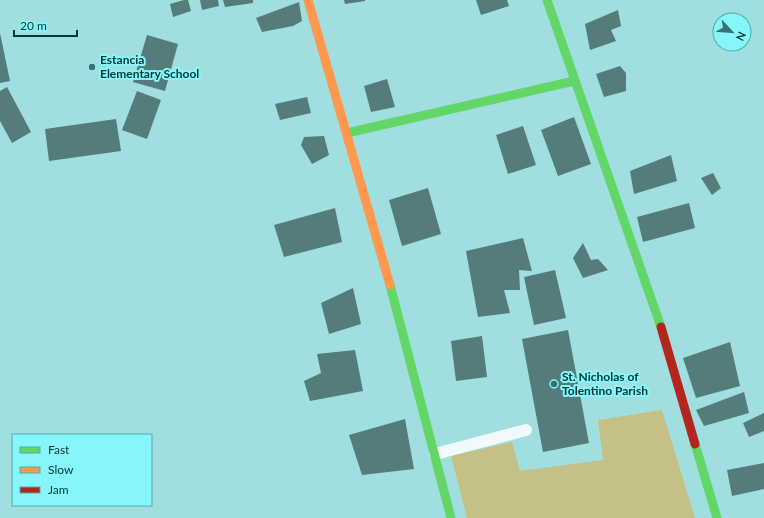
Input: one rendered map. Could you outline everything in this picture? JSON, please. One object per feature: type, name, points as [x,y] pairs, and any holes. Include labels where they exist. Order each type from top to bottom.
[{"type":"street","points":[[308,0],[348,133],[451,518]]},
{"type":"street","points":[[548,0],[574,81],[658,316],[717,518]]},
{"type":"street","points":[[348,133],[574,81]]},
{"type":"lane","points":[[435,454],[526,430]]},
{"type":"shaded area","points":[[662,410],[695,518],[467,518],[451,456],[512,442],[520,471],[603,460],[598,420]]},
{"type":"building","points":[[188,0],[191,11],[173,17],[170,4]]},
{"type":"building","points":[[200,0],[218,0],[219,6],[202,10]]},
{"type":"building","points":[[223,0],[253,0],[253,3],[225,7]]},
{"type":"building","points":[[344,0],[365,0],[365,1],[345,4]]},
{"type":"building","points":[[476,0],[507,0],[509,6],[481,15]]},
{"type":"building","points":[[299,2],[302,21],[293,26],[262,32],[256,18]]},
{"type":"building","points":[[618,10],[621,26],[611,30],[616,41],[590,50],[585,24]]},
{"type":"building","points":[[0,33],[10,81],[0,83]]},
{"type":"building","points":[[147,35],[178,44],[165,91],[133,82]]},
{"type":"building","points":[[620,66],[626,73],[626,91],[604,97],[596,74]]},
{"type":"building","points":[[387,79],[395,107],[371,112],[364,86]]},
{"type":"building","points":[[7,87],[31,132],[12,143],[0,121],[0,91]]},
{"type":"building","points":[[137,91],[161,100],[147,139],[122,130]]},
{"type":"building","points":[[307,97],[311,113],[280,120],[275,104]]},
{"type":"building","points":[[574,117],[591,164],[558,176],[541,130]]},
{"type":"building","points":[[116,119],[121,151],[49,161],[45,129]]},
{"type":"building","points":[[523,126],[536,165],[508,174],[496,135]]},
{"type":"building","points":[[324,136],[329,155],[312,164],[301,145],[304,137]]},
{"type":"building","points":[[671,155],[677,181],[634,194],[630,171]]},
{"type":"building","points":[[713,173],[721,188],[712,195],[701,178]]},
{"type":"building","points":[[428,188],[441,234],[402,246],[389,200]]},
{"type":"building","points":[[689,203],[695,228],[643,242],[637,217]]},
{"type":"building","points":[[335,208],[342,242],[284,257],[274,225]]},
{"type":"building","points":[[523,238],[532,271],[519,270],[520,290],[504,290],[510,313],[478,317],[466,251]]},
{"type":"building","points":[[583,243],[591,260],[598,259],[608,270],[583,278],[573,258]]},
{"type":"building","points":[[555,270],[566,318],[534,325],[524,277]]},
{"type":"building","points":[[353,288],[361,324],[329,334],[321,303]]},
{"type":"building","name":"St. Nicholas of Tolentino Parish","points":[[568,330],[589,443],[543,452],[522,339]]},
{"type":"building","points":[[482,336],[487,377],[456,381],[451,341]]},
{"type":"building","points":[[730,342],[740,386],[696,398],[683,358]]},
{"type":"building","points":[[355,350],[363,391],[310,401],[304,381],[321,373],[317,354]]},
{"type":"building","points":[[744,392],[749,413],[704,426],[696,410]]},
{"type":"building","points":[[764,413],[764,431],[749,437],[743,423]]},
{"type":"building","points":[[405,419],[414,469],[362,475],[349,435]]},
{"type":"building","points":[[764,463],[764,489],[732,496],[727,470]]},
{"type":"traffic: fast","points":[[547,0],[661,327]]},
{"type":"traffic: fast","points":[[347,133],[574,81]]},
{"type":"traffic: fast","points":[[390,285],[451,518]]},
{"type":"traffic: fast","points":[[695,444],[717,518]]},
{"type":"traffic: slow","points":[[308,0],[390,285]]},
{"type":"traffic: jam","points":[[661,327],[695,444]]},
{"type":"place","name":"Estancia Elementary School","points":[[92,67]]},
{"type":"place","name":"St. Nicholas of Tolentino Parish","points":[[554,384]]}]
